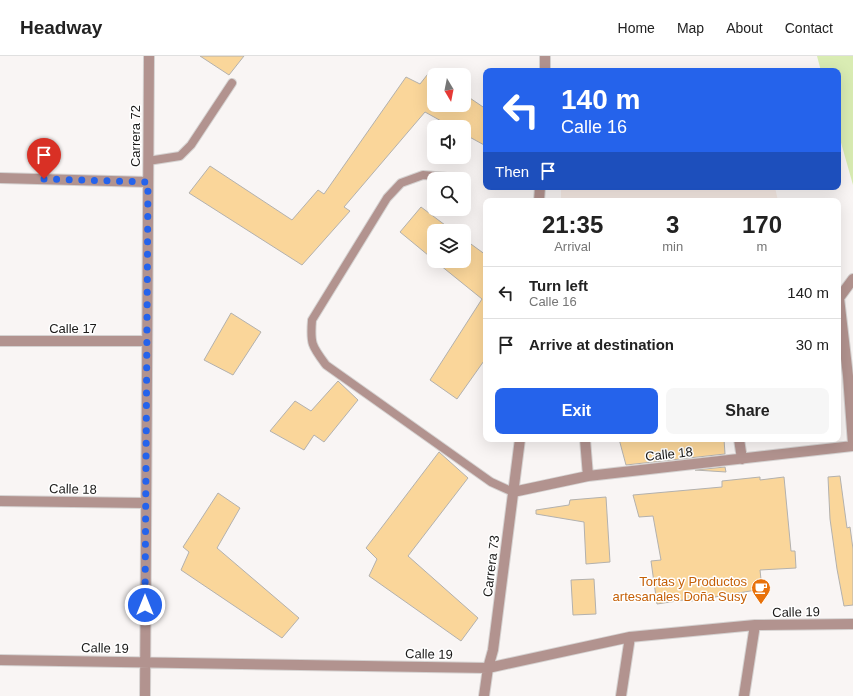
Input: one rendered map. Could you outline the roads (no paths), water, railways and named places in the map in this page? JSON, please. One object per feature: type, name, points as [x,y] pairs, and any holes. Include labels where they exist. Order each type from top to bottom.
[{"type":"street","name":"Carrera 72","points":[[145,696],[149,56]]},
{"type":"street","points":[[545,56],[545,68]]},
{"type":"street","points":[[0,178],[148,182]]},
{"type":"street","points":[[841,294],[853,279]]},
{"type":"street","points":[[841,317],[850,375],[853,445]]},
{"type":"street","name":"Calle 17","points":[[0,341],[147,341]]},
{"type":"street","name":"Carrera 73","points":[[484,696],[488,668],[493,650],[520,442]]},
{"type":"street","points":[[585,442],[588,476]]},
{"type":"street","points":[[739,442],[742,459]]},
{"type":"street","name":"Calle 18","points":[[513,492],[588,476],[853,445]]},
{"type":"street","name":"Calle 18","points":[[0,501],[146,503]]},
{"type":"street","name":"Calle 19","points":[[0,660],[488,668],[630,637],[755,625],[853,624]]},
{"type":"street","points":[[744,696],[755,625]]},
{"type":"street","points":[[621,696],[630,637]]},
{"type":"lane","points":[[148,162],[180,156],[191,145],[232,82]]},
{"type":"lane","points":[[427,174],[423,174],[401,182],[387,198],[312,320],[311,336],[314,349],[326,365],[491,482],[513,492]]},
{"type":"place","name":"Tortas y Productos artesanales Doña Susy","points":[[761,605]]}]
